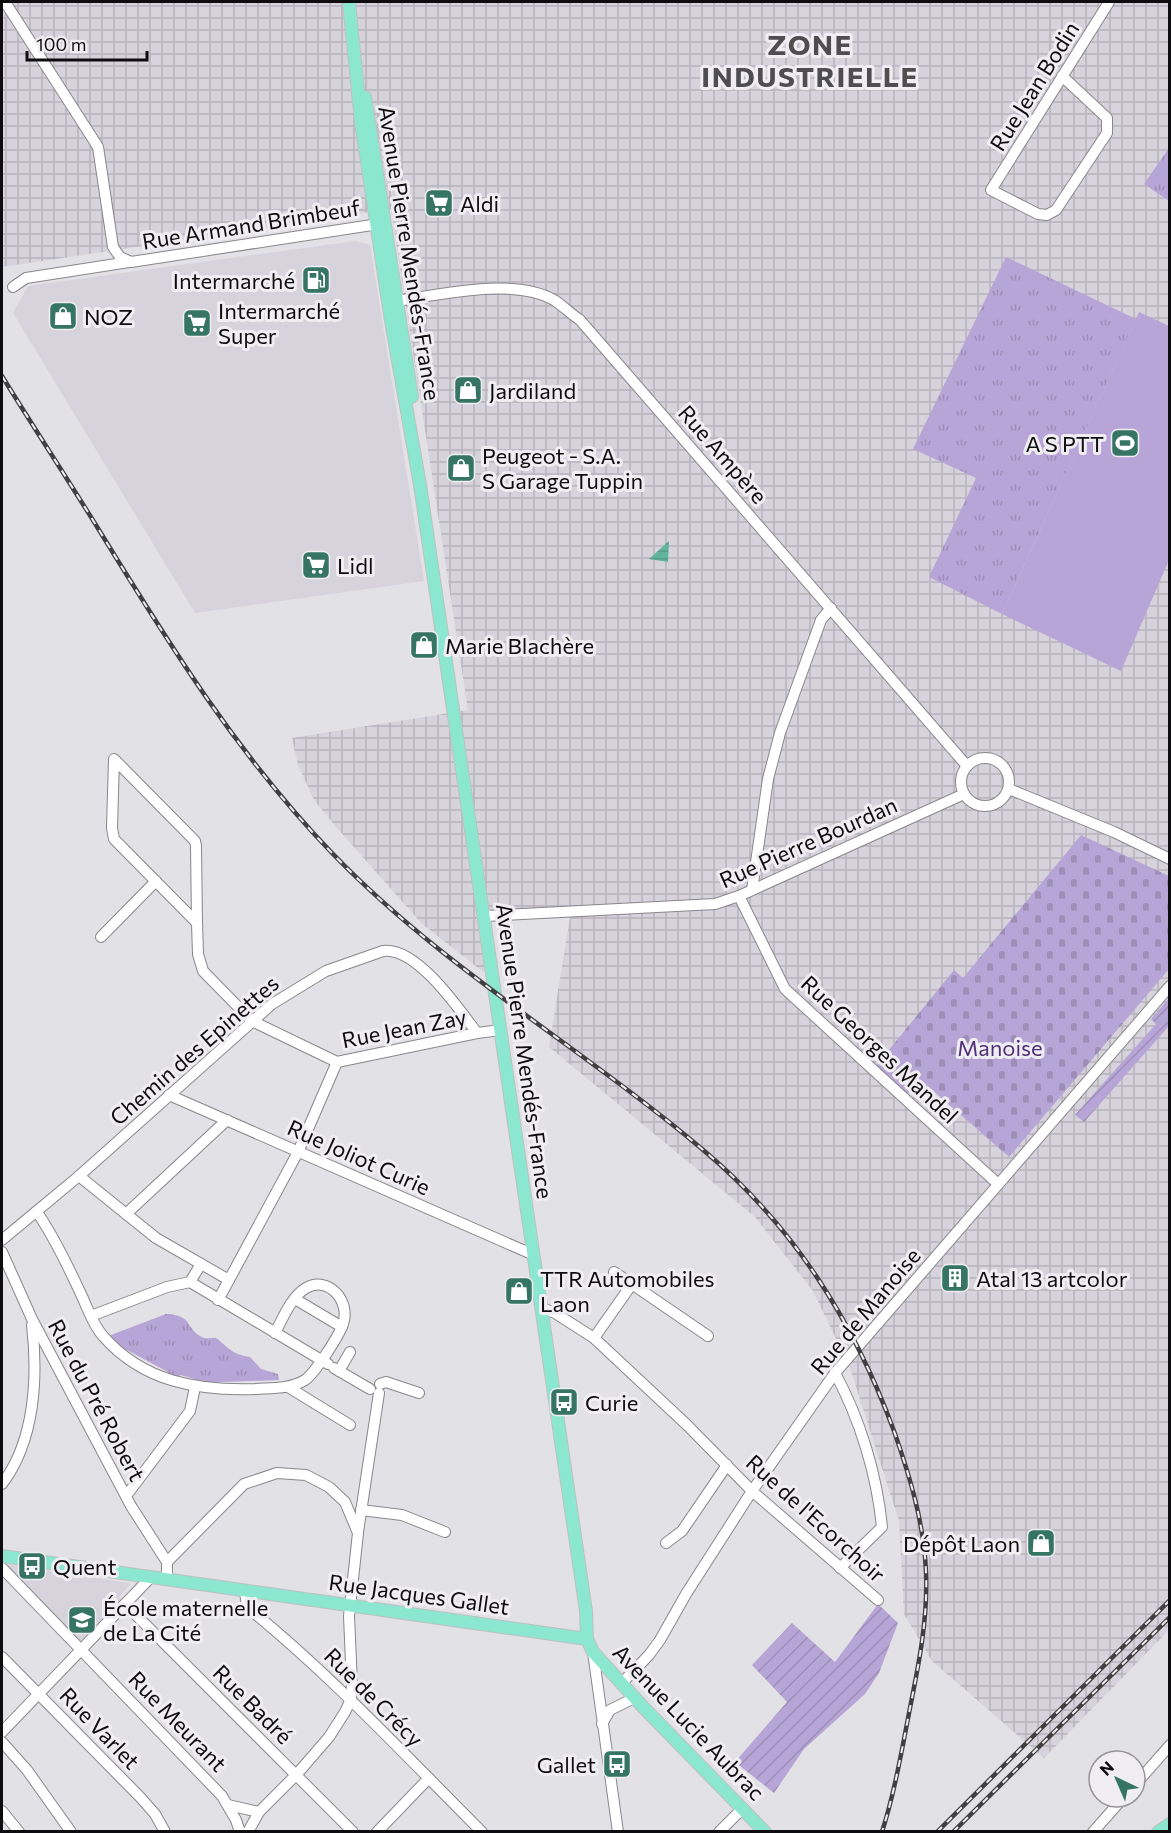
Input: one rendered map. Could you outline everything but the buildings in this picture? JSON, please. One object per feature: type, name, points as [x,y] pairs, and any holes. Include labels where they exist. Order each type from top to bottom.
[{"type":"main road","name":"Avenue Pierre Mendés-France","points":[[349,2],[354,43],[370,118],[381,224],[393,304],[416,427],[420,485],[586,1611],[587,1639]]},
{"type":"main road","name":"Rue Jacques Gallet","points":[[2,1556],[587,1639]]},
{"type":"main road","name":"Avenue Lucie Aubrac","points":[[587,1639],[593,1652],[621,1684],[765,1832]]},
{"type":"main road","points":[[1158,1832],[1170,1824]]},
{"type":"street","name":"Rue Armand Brimbeuf","points":[[5,2],[98,147],[112,247],[120,257],[131,262],[381,224]]},
{"type":"street","name":"Rue Jean Bodin","points":[[1062,76],[1107,118],[1107,133],[1056,210],[1047,215],[1038,214],[991,190],[1062,76],[1109,2]]},
{"type":"street","points":[[13,286],[26,278],[131,262]]},
{"type":"street","name":"Rue Ampère","points":[[393,304],[482,288],[522,290],[552,299],[580,320],[967,766]]},
{"type":"street","points":[[752,890],[768,779],[780,733],[821,620],[831,608]]},
{"type":"street","points":[[982,758],[988,758],[999,762],[1007,771],[1010,780],[1009,789],[1001,801],[988,807],[974,804],[964,794],[962,777],[967,766],[982,758]]},
{"type":"street","name":"Rue Jean Zay","points":[[156,881],[118,844],[112,835],[114,759],[195,842],[198,954],[203,971],[252,1021],[337,1062],[501,1030]]},
{"type":"street","points":[[1009,789],[1114,832],[1170,859]]},
{"type":"street","name":"Rue Pierre Bourdan","points":[[484,916],[715,904],[739,896],[964,794]]},
{"type":"street","points":[[101,937],[156,881],[197,923]]},
{"type":"street","name":"Rue Georges Mandel","points":[[739,896],[785,989],[998,1185]]},
{"type":"street","name":"Chemin des Epinettes","points":[[2,1240],[79,1176],[252,1021],[279,999],[326,971],[392,950],[400,952],[433,978],[477,1033]]},
{"type":"street","name":"Rue de Manoise","points":[[621,1684],[660,1640],[686,1594],[752,1491],[835,1373],[1170,986]]},
{"type":"street","points":[[218,1300],[298,1152],[337,1062]]},
{"type":"street","name":"Rue Joliot Curie","points":[[169,1095],[534,1255]]},
{"type":"street","points":[[126,1214],[227,1120]]},
{"type":"street","points":[[79,1176],[156,1238],[229,1280]]},
{"type":"street","points":[[37,1212],[57,1243],[101,1334],[129,1359],[170,1381],[195,1387],[239,1389],[288,1387],[307,1378],[315,1370],[330,1366],[350,1352]]},
{"type":"street","name":"Rue du Pré Robert","points":[[2,1252],[32,1319],[126,1496],[167,1562]]},
{"type":"street","points":[[190,1282],[201,1264]]},
{"type":"street","points":[[614,1272],[708,1336]]},
{"type":"street","points":[[91,1316],[167,1287],[190,1282],[330,1366],[376,1389]]},
{"type":"street","points":[[594,1338],[632,1284]]},
{"type":"street","points":[[274,1332],[295,1299],[304,1290],[313,1285],[332,1288],[346,1308],[330,1366]]},
{"type":"street","points":[[295,1299],[342,1328]]},
{"type":"street","name":"Rue de l'Ecorchoir","points":[[542,1308],[555,1313],[594,1338],[687,1425],[752,1491],[878,1600]]},
{"type":"street","points":[[2,1484],[20,1451],[30,1419],[36,1360],[32,1319]]},
{"type":"street","points":[[835,1373],[852,1409],[868,1459],[882,1527],[840,1568]]},
{"type":"street","points":[[248,1832],[259,1812],[297,1774],[329,1737],[351,1699],[350,1605],[376,1389],[386,1382],[419,1393]]},
{"type":"street","points":[[126,1496],[190,1412],[195,1387]]},
{"type":"street","points":[[288,1387],[350,1425]]},
{"type":"street","name":"Rue de l'Ecorchoir","points":[[666,1544],[682,1531],[727,1465]]},
{"type":"street","points":[[167,1580],[167,1562],[244,1484],[277,1473],[292,1473],[315,1479],[329,1487],[345,1502],[358,1533]]},
{"type":"street","points":[[345,1502],[402,1515],[445,1532]]},
{"type":"street","name":"Rue Meurant","points":[[2,1568],[222,1796],[237,1820],[240,1832]]},
{"type":"street","points":[[2,1732],[151,1577]]},
{"type":"street","name":"Rue de Crécy","points":[[245,1591],[247,1607],[292,1644],[351,1699],[482,1832]]},
{"type":"street","name":"Rue Badré","points":[[125,1604],[353,1832]]},
{"type":"street","points":[[593,1652],[618,1832]]},
{"type":"street","name":"Rue Varlet","points":[[2,1657],[144,1802],[161,1823],[165,1832]]},
{"type":"street","points":[[602,1724],[610,1710],[634,1698]]},
{"type":"street","points":[[2,1742],[27,1770],[71,1832]]},
{"type":"street","points":[[1147,1771],[1170,1745]]},
{"type":"street","points":[[377,1832],[429,1778]]},
{"type":"street","points":[[228,1805],[259,1812]]},
{"type":"street","points":[[719,1832],[743,1808]]},
{"type":"street","points":[[1093,1832],[1113,1809]]},
{"type":"street","points":[[2,1811],[19,1832]]},
{"type":"shaded area","points":[[2,2],[1169,2],[1169,1630],[1044,1758],[932,1661],[904,1614],[899,1521],[850,1368],[813,1291],[755,1217],[549,1047],[570,917],[480,922],[486,974],[422,924],[314,800],[298,765],[292,738],[468,710],[391,209],[2,267]]},
{"type":"shaded area","points":[[355,241],[370,245],[424,581],[195,613],[13,313],[28,286]]},
{"type":"shaded area","points":[[669,541],[668,562],[649,559]]},
{"type":"shaded area","name":"École maternelle de La Cité","points":[[6,1564],[129,1583],[130,1585],[119,1597],[125,1601],[86,1640],[78,1640],[5,1567]]},
{"type":"green space","points":[[1169,148],[1169,201],[1144,184]]},
{"type":"green space","points":[[1006,257],[1136,319],[1002,614],[929,577],[976,478],[913,449]]},
{"type":"green space","name":"A S PTT","points":[[1139,312],[1169,326],[1169,560],[1121,671],[1002,614]]},
{"type":"green space","name":"Manoise","points":[[1081,835],[1169,876],[1169,969],[1009,1157],[921,1080],[906,1095],[875,1067],[954,970],[963,978]]},
{"type":"green space","points":[[1169,998],[1169,1026],[1084,1122],[1075,1115],[1156,1024],[1151,1019]]},
{"type":"green space","points":[[166,1314],[181,1317],[202,1337],[216,1338],[235,1353],[250,1357],[261,1369],[278,1374],[279,1380],[196,1383],[195,1379],[180,1375],[178,1378],[169,1376],[168,1372],[114,1343],[111,1335]]},
{"type":"green space","points":[[878,1604],[898,1623],[879,1673],[865,1694],[804,1749],[774,1793],[735,1762],[787,1702],[752,1665],[792,1623],[835,1662]]},
{"type":"railway","points":[[2,376],[179,657],[236,739],[299,817],[375,895],[420,934],[466,971],[656,1112],[735,1178],[792,1242],[839,1313],[860,1351],[894,1431],[915,1500],[925,1554],[926,1606],[920,1657],[898,1770],[882,1832]]},
{"type":"railway","points":[[937,1832],[1170,1600]]},
{"type":"railway","points":[[953,1832],[1170,1617]]},
{"type":"place","name":"Aldi","points":[[439,203]]},
{"type":"place","name":"Intermarché","points":[[316,280]]},
{"type":"place","name":"NOZ","points":[[63,316]]},
{"type":"place","name":"Intermarché Super","points":[[197,323]]},
{"type":"place","name":"Jardiland","points":[[468,390]]},
{"type":"place","name":"A S PTT","points":[[1125,443]]},
{"type":"place","name":"Peugeot - S.A. S Garage Tuppin","points":[[461,468]]},
{"type":"place","name":"Lidl","points":[[316,565]]},
{"type":"place","name":"Marie Blachère","points":[[424,645]]},
{"type":"place","name":"Atal 13 artcolor","points":[[955,1278]]},
{"type":"place","name":"TTR Automobiles Laon","points":[[519,1291]]},
{"type":"place","name":"Curie","points":[[564,1402]]},
{"type":"place","name":"Dépôt Laon","points":[[1041,1543]]},
{"type":"place","name":"Quent","points":[[32,1566]]},
{"type":"place","name":"École maternelle de La Cité","points":[[82,1620]]},
{"type":"place","name":"Gallet","points":[[617,1764]]},
{"type":"district","name":"ZONE INDUSTRIELLE","points":[[810,60]]}]
